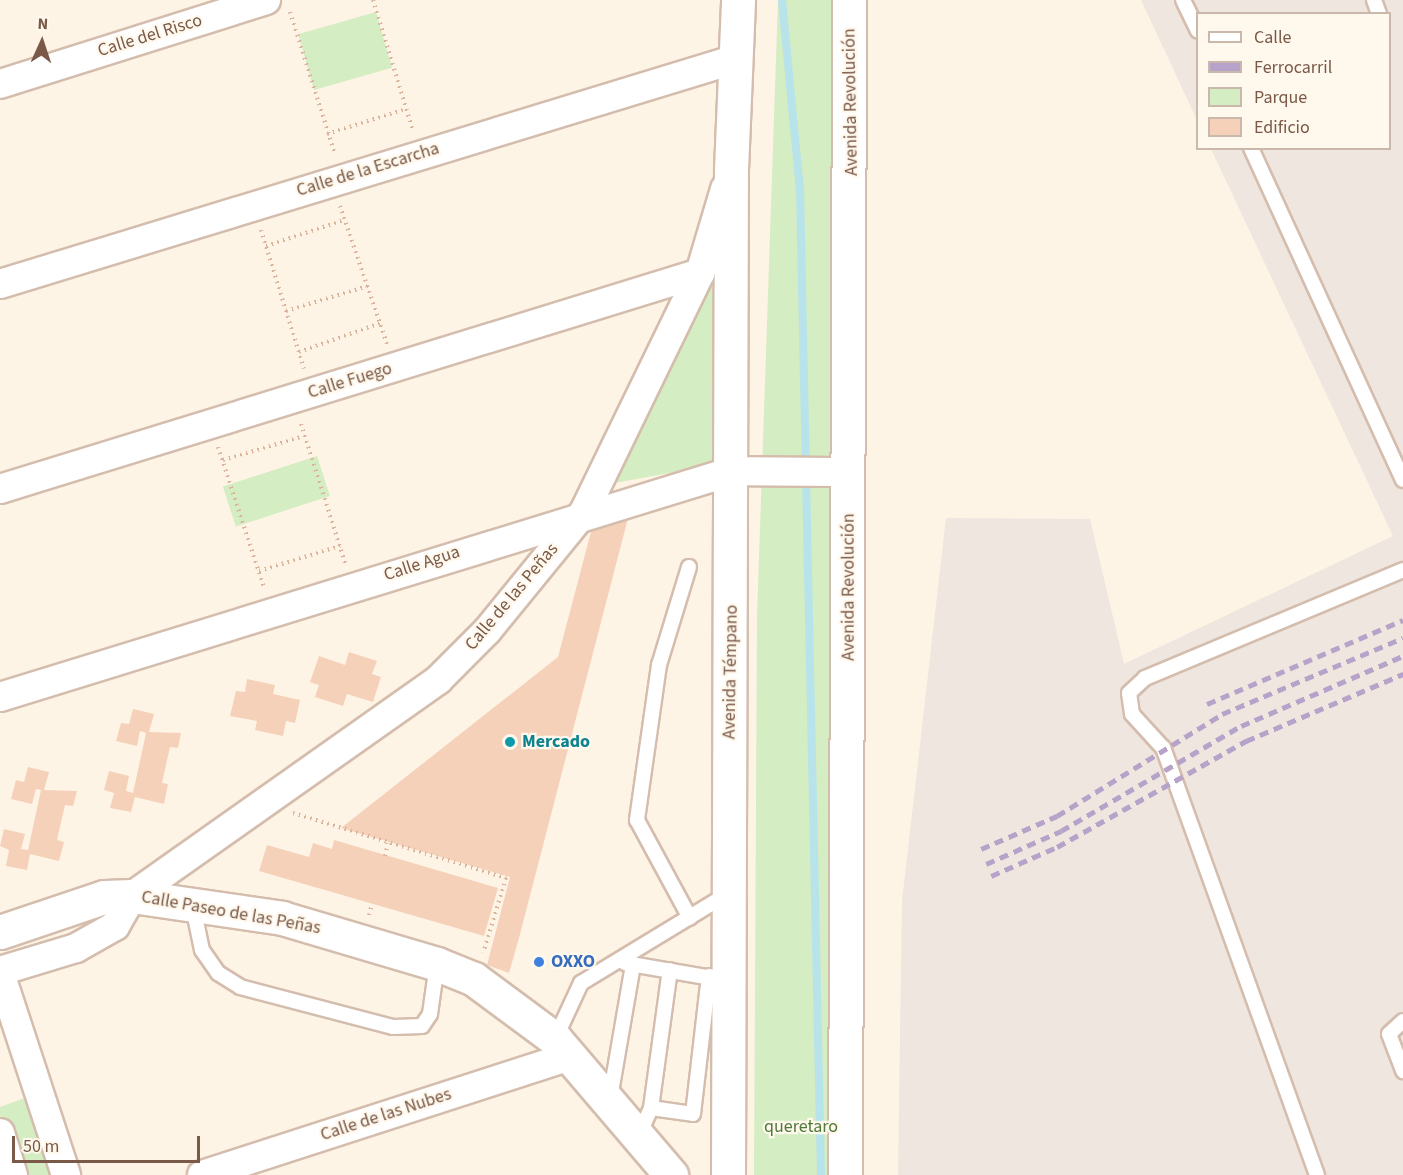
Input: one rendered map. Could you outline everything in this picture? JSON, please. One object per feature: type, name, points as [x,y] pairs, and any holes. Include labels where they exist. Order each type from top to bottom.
[{"type":"main road","name":"Avenida Témpano","points":[[728,1175],[718,979],[729,894],[733,471],[731,169],[738,0]]},
{"type":"main road","name":"Avenida Revolución","points":[[845,1175],[836,472],[849,0]]},
{"type":"main road","name":"Calle Paseo de las Peñas","points":[[0,932],[104,897],[132,896],[193,907],[282,918],[437,964],[474,979],[563,1047],[609,1101],[645,1122],[671,1175]]},
{"type":"street","name":"Calle del Risco","points":[[0,84],[266,0]]},
{"type":"street","name":"Calle de la Escarcha","points":[[0,284],[343,176],[736,59]]},
{"type":"street","name":"Calle de las Peñas","points":[[132,896],[268,805],[438,680],[487,630],[584,512],[700,273],[731,169]]},
{"type":"street","name":"Calle Fuego","points":[[0,489],[700,273]]},
{"type":"street","name":"Calle Agua","points":[[0,697],[584,512],[733,471],[767,468],[836,472]]},
{"type":"street","name":"Calle Paseo de las Peñas","points":[[0,972],[86,944],[115,926],[132,896]]},
{"type":"street","points":[[0,972],[66,1175]]},
{"type":"street","name":"Calle de las Nubes","points":[[202,1175],[563,1047]]},
{"type":"street","points":[[0,1134],[13,1175]]},
{"type":"lane","points":[[1183,0],[1196,29]]},
{"type":"lane","points":[[1252,150],[1403,480]]},
{"type":"lane","points":[[689,567],[659,665],[637,820],[690,918]]},
{"type":"lane","points":[[1317,1175],[1163,748],[1132,714],[1129,693],[1145,678],[1403,570]]},
{"type":"lane","points":[[563,1047],[580,983],[729,894]]},
{"type":"lane","points":[[193,907],[201,950],[218,973],[240,987],[393,1027],[422,1026],[430,1014],[437,964]]},
{"type":"lane","points":[[616,962],[670,970],[718,979],[693,1114],[645,1122],[670,970]]},
{"type":"lane","points":[[609,1101],[633,965]]},
{"type":"lane","points":[[1403,1021],[1389,1034],[1403,1071]]},
{"type":"path","points":[[286,0],[327,134],[343,176]]},
{"type":"path","points":[[373,0],[419,154]]},
{"type":"path","points":[[327,134],[406,109]]},
{"type":"path","points":[[311,393],[266,246],[345,220],[381,323],[394,368]]},
{"type":"path","points":[[286,311],[368,286]]},
{"type":"path","points":[[299,352],[381,323]]},
{"type":"path","points":[[304,436],[340,546],[259,572],[223,460],[304,436]]},
{"type":"path","points":[[268,805],[506,878],[474,979]]},
{"type":"path","points":[[385,856],[388,843]]},
{"type":"shaded area","points":[[1141,0],[1403,0],[1403,1175],[898,1175],[902,901],[946,518],[1090,519],[1124,664],[1393,536],[1211,150],[1391,150],[1391,12],[1196,12],[1196,118]]},
{"type":"green space","name":"queretaro","points":[[778,0],[840,0],[853,1175],[754,1175],[757,616]]},
{"type":"green space","points":[[376,12],[392,68],[314,90],[298,34]]},
{"type":"green space","points":[[727,229],[731,462],[609,484]]},
{"type":"green space","points":[[317,456],[330,496],[236,527],[223,487]]},
{"type":"green space","points":[[30,1096],[57,1175],[20,1175],[0,1115],[0,1107]]},
{"type":"building","name":"Mercado","points":[[633,499],[509,973],[487,965],[510,877],[341,828],[558,657],[597,509]]},
{"type":"building","points":[[349,652],[377,661],[372,674],[381,677],[373,702],[347,694],[343,706],[315,697],[319,685],[310,682],[319,656],[345,665]]},
{"type":"building","points":[[247,679],[275,685],[273,694],[300,700],[295,723],[286,721],[283,736],[255,730],[257,721],[230,716],[236,691],[245,692]]},
{"type":"building","points":[[133,709],[154,714],[149,732],[181,733],[178,748],[170,747],[162,783],[168,784],[164,804],[135,797],[131,812],[110,808],[114,793],[104,790],[109,771],[129,776],[126,791],[133,793],[146,733],[140,731],[137,746],[116,741],[121,723],[129,724]]},
{"type":"building","points":[[28,767],[49,772],[44,790],[77,791],[73,806],[65,805],[57,840],[64,842],[59,861],[30,854],[27,870],[6,866],[9,850],[0,846],[4,829],[25,834],[21,849],[28,850],[41,790],[36,789],[32,804],[11,799],[16,780],[24,782]]},
{"type":"building","points":[[334,840],[498,888],[484,936],[259,871],[267,845],[309,857],[313,843],[332,849]]},
{"type":"waterway","points":[[782,0],[800,189],[806,466]]},
{"type":"waterway","points":[[806,478],[821,1175]]},
{"type":"railway","points":[[1207,704],[1403,620]]},
{"type":"railway","points":[[981,849],[1057,816],[1222,714],[1403,638]]},
{"type":"railway","points":[[986,864],[1061,831],[1241,726],[1403,656]]},
{"type":"railway","points":[[991,876],[1057,847],[1246,741],[1403,674]]},
{"type":"place","name":"Mercado","points":[[510,742]]},
{"type":"place","name":"OXXO","points":[[539,962]]}]
